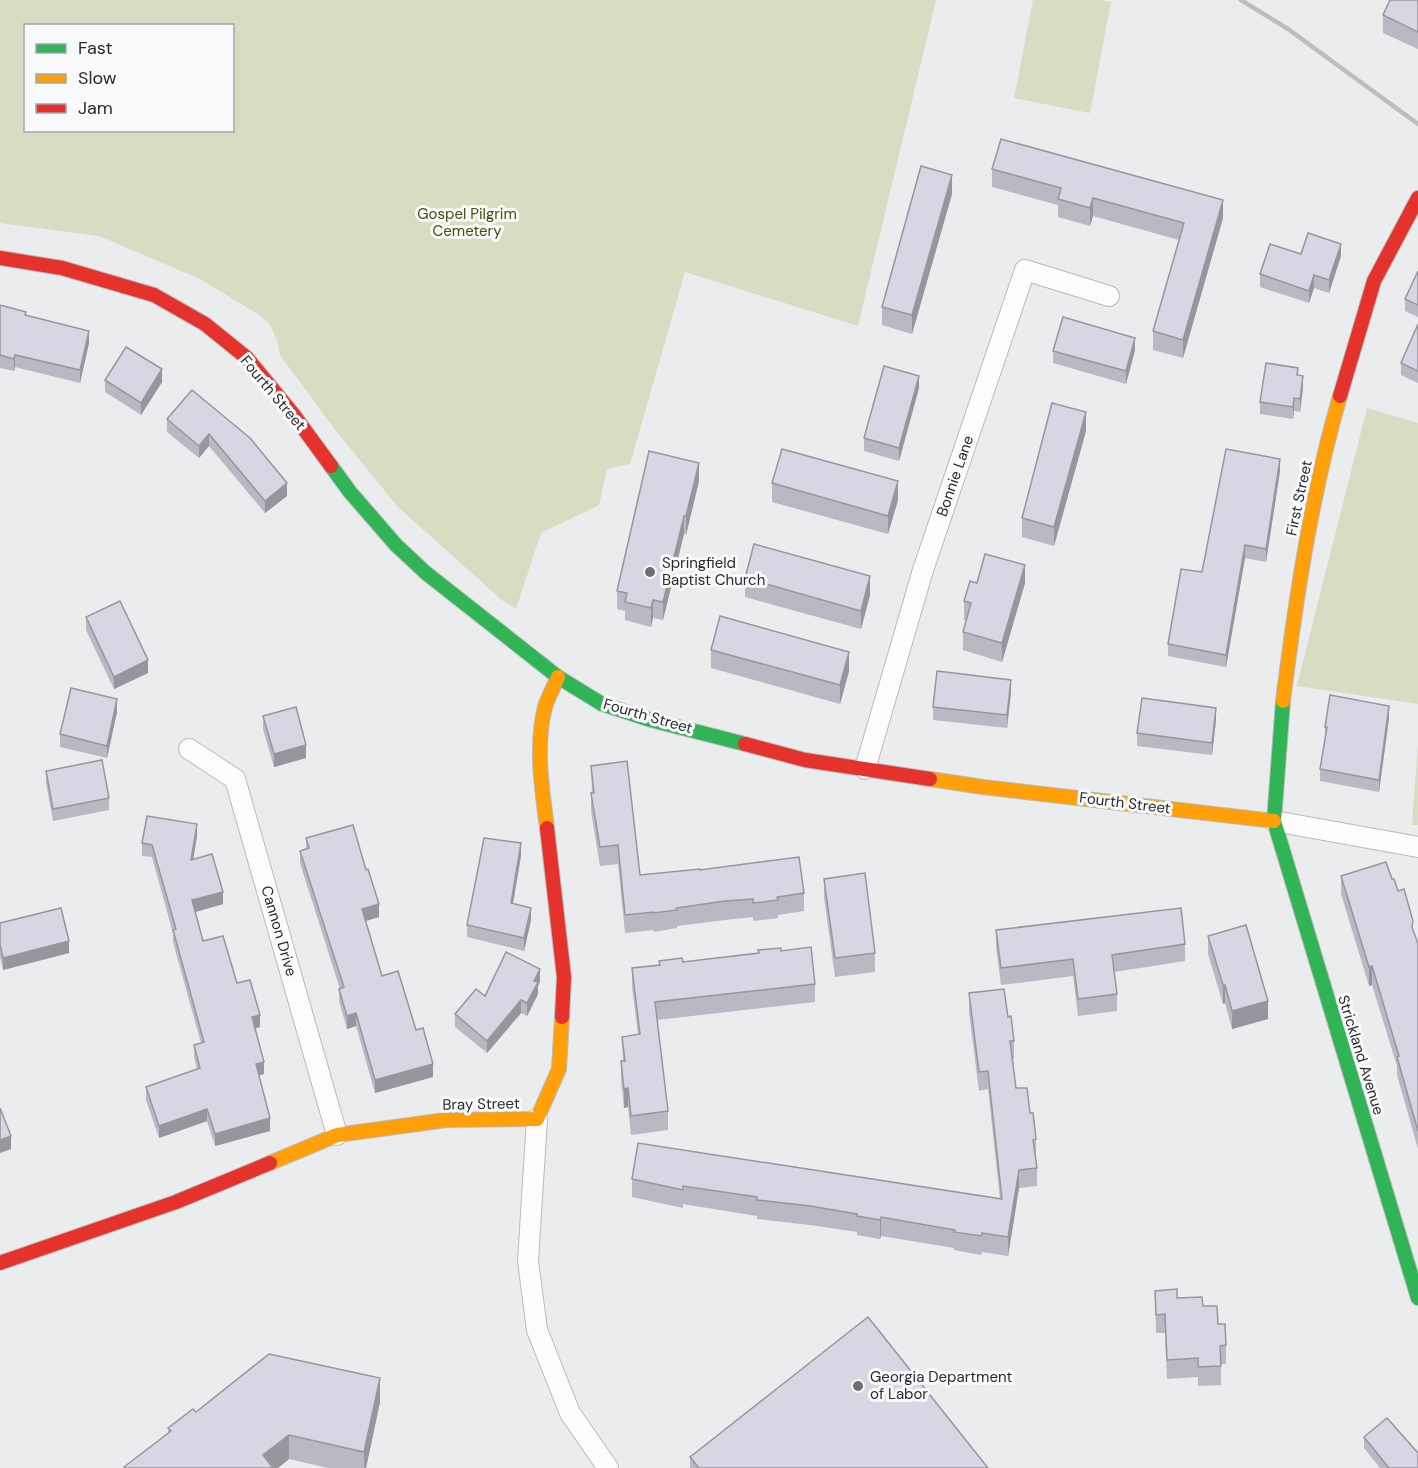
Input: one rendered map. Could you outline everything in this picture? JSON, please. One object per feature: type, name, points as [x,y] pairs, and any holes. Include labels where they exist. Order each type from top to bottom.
[{"type":"street","name":"First Street","points":[[1274,821],[1281,713],[1297,594],[1328,438],[1374,281],[1418,198]]},
{"type":"street","name":"Fourth Street","points":[[0,258],[62,268],[154,295],[204,324],[247,358],[293,414],[350,492],[396,545],[426,573],[558,677],[602,704],[651,720],[805,760],[983,787],[1274,821],[1418,847]]},
{"type":"street","name":"Bonnie Lane","points":[[864,769],[923,570],[1025,270],[1109,296]]},
{"type":"street","name":"Bray Street","points":[[0,1263],[176,1202],[337,1135],[446,1120],[537,1119],[559,1069],[564,977],[540,774],[545,707],[558,677]]},
{"type":"street","name":"Cannon Drive","points":[[189,749],[235,779],[337,1135]]},
{"type":"street","name":"Strickland Avenue","points":[[1274,821],[1418,1298]]},
{"type":"street","points":[[537,1119],[528,1262],[537,1330],[570,1413],[608,1468]]},
{"type":"green space","name":"Gospel Pilgrim Cemetery","points":[[0,0],[936,0],[858,326],[685,272],[630,464],[607,469],[599,505],[541,533],[516,609],[503,601],[398,507],[336,431],[280,355],[277,340],[269,323],[200,279],[99,236],[0,223]]},
{"type":"green space","points":[[1033,0],[1111,2],[1090,113],[1014,98]]},
{"type":"green space","points":[[1367,408],[1418,423],[1418,704],[1297,686]]},
{"type":"green space","points":[[1418,743],[1418,825],[1412,825]]},
{"type":"building","points":[[1390,0],[1418,0],[1418,32],[1383,15]]},
{"type":"building","points":[[1001,139],[1223,200],[1183,340],[1153,331],[1184,223],[1093,198],[1090,208],[1058,199],[1061,188],[992,169]]},
{"type":"building","points":[[921,166],[952,175],[912,315],[882,307]]},
{"type":"building","points":[[1308,233],[1341,244],[1329,280],[1314,275],[1309,291],[1260,274],[1270,244],[1301,254]]},
{"type":"building","points":[[1418,271],[1418,305],[1405,299]]},
{"type":"building","points":[[0,305],[26,312],[25,315],[89,331],[80,370],[15,355],[14,359],[0,355]]},
{"type":"building","points":[[1063,317],[1135,338],[1126,371],[1053,351]]},
{"type":"building","points":[[1418,324],[1418,371],[1401,363]]},
{"type":"building","points":[[126,347],[162,369],[141,403],[105,380]]},
{"type":"building","points":[[1266,363],[1298,368],[1297,375],[1303,376],[1300,399],[1294,398],[1293,407],[1260,402]]},
{"type":"building","points":[[884,366],[919,376],[899,448],[864,438]]},
{"type":"building","points":[[192,390],[250,438],[287,483],[265,501],[209,434],[199,446],[167,419]]},
{"type":"building","points":[[1052,403],[1086,412],[1054,527],[1022,518]]},
{"type":"building","points":[[782,449],[898,481],[888,516],[772,483]]},
{"type":"building","points":[[1226,449],[1280,459],[1266,549],[1245,545],[1226,655],[1168,644],[1181,569],[1202,572]]},
{"type":"building","name":"Springfield Baptist Church","points":[[649,451],[699,463],[663,602],[653,600],[651,608],[625,602],[627,593],[617,591]]},
{"type":"building","points":[[754,544],[870,576],[861,611],[745,578]]},
{"type":"building","points":[[985,554],[1025,565],[1002,643],[963,632],[971,603],[964,601],[970,581],[977,583]]},
{"type":"building","points":[[120,601],[148,660],[114,677],[86,617]]},
{"type":"building","points":[[720,616],[849,652],[840,685],[711,650]]},
{"type":"building","points":[[937,671],[1011,680],[1007,715],[933,707]]},
{"type":"building","points":[[71,688],[117,699],[107,746],[60,734]]},
{"type":"building","points":[[1330,695],[1389,706],[1379,780],[1320,769]]},
{"type":"building","points":[[1142,698],[1216,708],[1212,743],[1137,733]]},
{"type":"building","points":[[296,707],[306,745],[274,754],[263,716]]},
{"type":"building","points":[[102,760],[109,798],[53,809],[46,771]]},
{"type":"building","points":[[627,761],[640,875],[799,857],[804,893],[777,897],[778,900],[763,902],[753,903],[753,899],[725,901],[676,908],[677,910],[625,915],[618,845],[600,847],[591,793],[594,793],[591,766]]},
{"type":"building","points":[[147,816],[197,824],[191,860],[212,854],[223,892],[192,900],[203,941],[223,936],[237,983],[250,980],[260,1015],[252,1017],[264,1062],[256,1064],[270,1118],[215,1134],[207,1109],[159,1126],[146,1087],[200,1068],[194,1045],[204,1042],[152,845],[142,843]]},
{"type":"building","points":[[353,825],[379,904],[362,909],[382,976],[398,971],[416,1030],[423,1028],[433,1064],[375,1080],[356,1013],[347,1016],[339,989],[344,987],[300,851],[309,848],[306,838]]},
{"type":"building","points":[[484,838],[521,843],[511,903],[531,908],[524,938],[467,925]]},
{"type":"building","points":[[1386,862],[1398,891],[1404,889],[1418,944],[1418,1131],[1397,1057],[1399,1056],[1372,966],[1369,967],[1341,876]]},
{"type":"building","points":[[865,873],[875,953],[835,958],[824,879]]},
{"type":"building","points":[[61,908],[69,941],[3,958],[0,923]]},
{"type":"building","points":[[1181,908],[1185,944],[1112,955],[1117,994],[1078,999],[1073,959],[1001,968],[996,930]]},
{"type":"building","points":[[1246,925],[1268,1001],[1232,1011],[1208,936]]},
{"type":"building","points":[[811,947],[815,984],[655,1002],[668,1111],[631,1116],[628,1088],[624,1089],[621,1061],[625,1061],[622,1037],[640,1034],[632,968],[660,965],[659,961],[682,958],[683,962],[759,953],[758,950],[781,948],[781,951]]},
{"type":"building","points":[[506,952],[540,969],[534,981],[538,982],[527,1003],[521,1000],[487,1041],[455,1014],[476,989],[485,996]]},
{"type":"building","points":[[1004,989],[1008,1017],[1011,1016],[1014,1041],[1010,1041],[1016,1088],[1027,1088],[1030,1113],[1033,1113],[1036,1139],[1033,1140],[1037,1168],[1019,1170],[1008,1237],[954,1232],[955,1230],[881,1217],[880,1220],[857,1216],[857,1214],[757,1200],[757,1197],[683,1186],[683,1190],[632,1179],[638,1143],[1002,1199],[988,1071],[979,1072],[969,993]]},
{"type":"building","points":[[0,1108],[11,1136],[0,1140]]},
{"type":"building","points":[[1177,1289],[1177,1298],[1202,1297],[1203,1306],[1217,1306],[1218,1324],[1225,1324],[1226,1345],[1220,1346],[1221,1366],[1198,1367],[1198,1358],[1167,1360],[1165,1314],[1156,1315],[1155,1291]]},
{"type":"building","name":"Georgia Department of Labor","points":[[868,1317],[988,1468],[699,1468],[690,1457]]},
{"type":"building","points":[[269,1354],[380,1378],[364,1452],[289,1435],[263,1455],[273,1468],[124,1467],[171,1431],[168,1428],[193,1409],[196,1412]]},
{"type":"building","points":[[1387,1418],[1418,1453],[1418,1468],[1389,1468],[1364,1437]]},
{"type":"railway","points":[[1241,0],[1288,29],[1418,124]]},
{"type":"traffic: fast","points":[[331,466],[350,492],[396,545],[426,573],[558,677],[602,704],[651,720],[745,744]]},
{"type":"traffic: fast","points":[[1283,701],[1274,821],[1418,1298]]},
{"type":"traffic: slow","points":[[1283,701],[1293,624],[1313,509],[1340,396]]},
{"type":"traffic: slow","points":[[547,828],[540,768],[540,737],[545,707],[558,677]]},
{"type":"traffic: slow","points":[[930,779],[1274,821]]},
{"type":"traffic: slow","points":[[270,1163],[337,1135],[446,1120],[537,1119],[559,1069],[562,1017]]},
{"type":"traffic: jam","points":[[1340,396],[1374,281],[1418,198]]},
{"type":"traffic: jam","points":[[0,258],[62,268],[154,295],[205,324],[247,358],[293,414],[331,466]]},
{"type":"traffic: jam","points":[[745,744],[805,760],[930,779]]},
{"type":"traffic: jam","points":[[547,828],[564,977],[562,1017]]},
{"type":"traffic: jam","points":[[0,1263],[176,1202],[270,1163]]},
{"type":"place","name":"Springfield Baptist Church","points":[[650,572]]},
{"type":"place","name":"Georgia Department of Labor","points":[[858,1386]]}]
